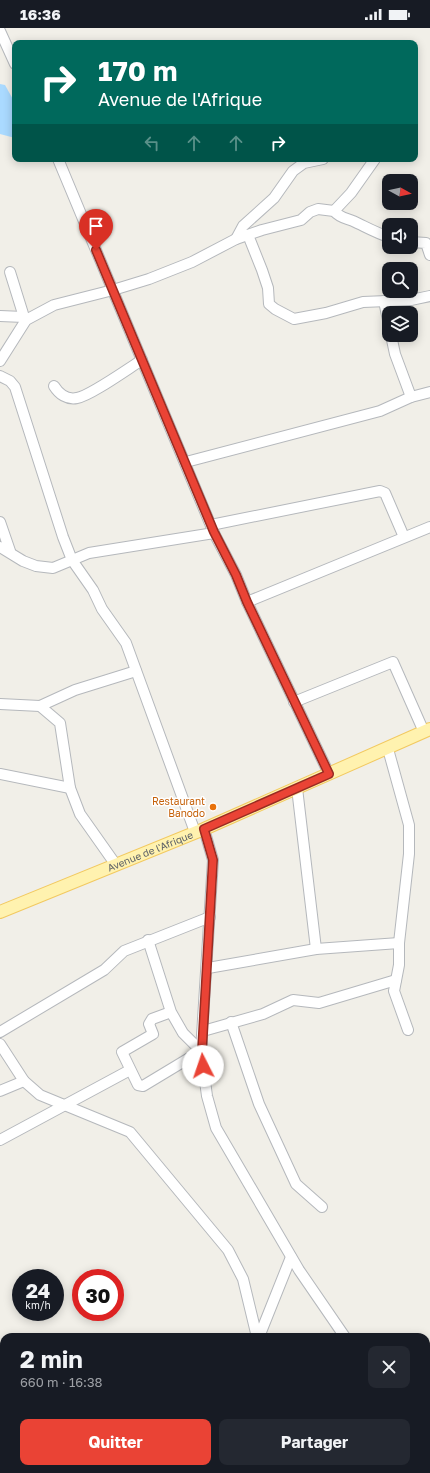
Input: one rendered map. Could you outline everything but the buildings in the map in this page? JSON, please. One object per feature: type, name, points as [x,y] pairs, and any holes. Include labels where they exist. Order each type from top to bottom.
[{"type":"main road","name":"Avenue de l'Afrique","points":[[0,912],[200,831],[329,774],[388,750],[427,731]]},
{"type":"street","points":[[0,31],[12,57]]},
{"type":"street","points":[[59,162],[213,529],[329,774]]},
{"type":"street","points":[[236,239],[243,226],[274,198],[293,171],[304,163],[309,162]]},
{"type":"street","points":[[334,211],[351,193],[373,162]]},
{"type":"street","points":[[0,316],[25,318],[54,305],[149,279],[192,262],[236,239],[301,220],[310,212],[318,209],[334,211],[338,216],[353,221],[366,229],[382,235]]},
{"type":"street","points":[[248,235],[268,288],[269,304],[294,320],[326,313],[363,302],[411,300],[430,296]]},
{"type":"street","points":[[418,242],[426,243],[430,255]]},
{"type":"street","points":[[0,361],[25,318],[10,272]]},
{"type":"street","points":[[384,301],[385,306]]},
{"type":"street","points":[[392,342],[395,354],[411,397]]},
{"type":"street","points":[[54,386],[58,392],[64,396],[76,399],[142,360]]},
{"type":"street","points":[[0,376],[10,381],[15,387],[58,523],[72,560],[93,590],[102,609],[126,643],[200,831],[213,860],[208,968],[202,1051],[207,1096],[216,1128],[291,1257],[342,1333]]},
{"type":"street","points":[[186,462],[380,411],[411,397],[430,392]]},
{"type":"street","points":[[0,547],[23,561],[36,566],[52,568],[89,553],[213,529],[382,491],[386,493],[393,506],[404,537]]},
{"type":"street","points":[[0,522],[10,552]]},
{"type":"street","points":[[247,602],[430,527]]},
{"type":"street","points":[[294,702],[393,662],[427,731]]},
{"type":"street","points":[[0,704],[40,706],[75,690],[136,671]]},
{"type":"street","points":[[40,706],[60,723],[70,788],[80,814],[116,865]]},
{"type":"street","points":[[388,750],[409,824],[410,854],[398,943],[399,965],[394,991],[408,1030]]},
{"type":"street","points":[[0,774],[70,788]]},
{"type":"street","points":[[297,788],[316,948]]},
{"type":"street","points":[[0,1032],[104,970],[124,951],[148,940],[210,917]]},
{"type":"street","points":[[148,940],[171,1012],[183,1033],[202,1051]]},
{"type":"street","points":[[208,968],[316,948],[398,943]]},
{"type":"street","points":[[203,1031],[263,1014],[293,1000],[319,1003],[396,980]]},
{"type":"street","points":[[171,1012],[152,1019],[149,1024],[153,1034],[122,1052],[138,1086],[143,1086],[202,1051]]},
{"type":"street","points":[[231,1022],[259,1104],[296,1184],[322,1207]]},
{"type":"street","points":[[0,1044],[24,1081],[40,1095],[130,1132],[228,1250],[243,1279],[257,1333]]},
{"type":"street","points":[[0,1140],[130,1070]]},
{"type":"street","points":[[0,1091],[24,1081]]},
{"type":"street","points":[[260,1333],[291,1257]]},
{"type":"water","points":[[0,84],[5,85],[12,98],[12,137],[0,134]]},
{"type":"place","name":"Restaurant Banodo","points":[[213,807]]},
{"type":"route","points":[[96,250],[214,532],[236,575],[247,602],[329,774],[204,829],[213,860],[202,1051],[203,1066]]}]
